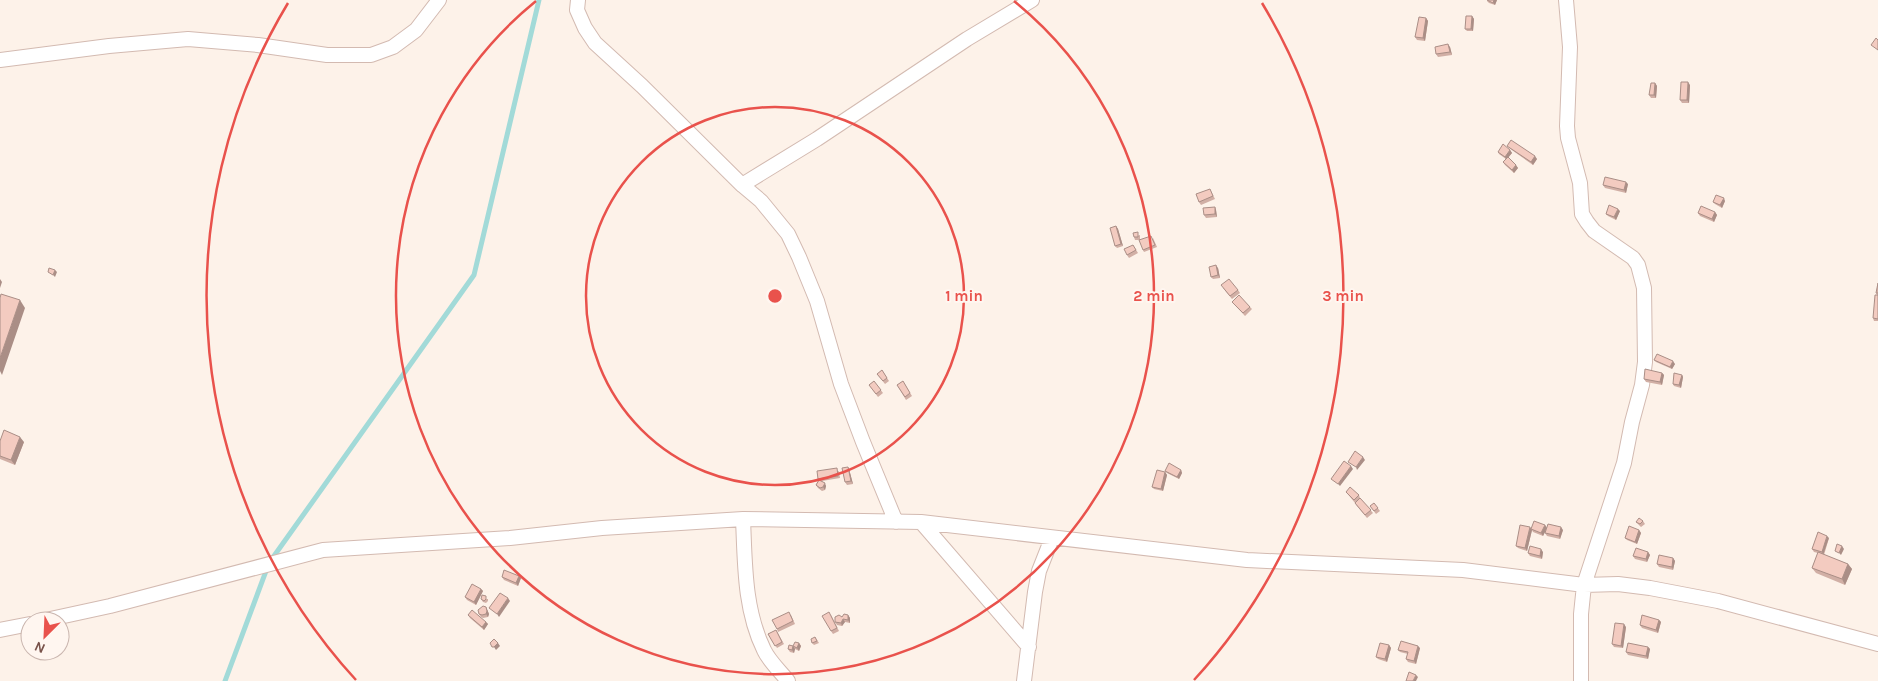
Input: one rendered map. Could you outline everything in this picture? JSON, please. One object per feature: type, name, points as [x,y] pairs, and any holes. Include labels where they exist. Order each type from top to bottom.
[{"type":"street","points":[[0,60],[188,38],[258,45],[327,56],[370,56],[393,47],[416,30],[438,0]]},
{"type":"street","points":[[578,0],[578,10],[585,28],[595,43],[642,86],[742,185],[761,201],[788,234],[824,322],[841,384],[896,522]]},
{"type":"street","points":[[742,185],[1032,0]]},
{"type":"street","points":[[1566,0],[1570,47],[1567,126],[1568,138],[1580,183],[1582,214],[1590,228],[1633,258],[1638,265],[1644,288],[1646,344],[1642,385],[1624,463],[1584,585],[1581,614],[1581,681]]},
{"type":"street","points":[[70,615],[323,550],[510,538],[602,528],[743,519],[921,522],[1247,560],[1463,570],[1584,585],[1618,584],[1699,597],[1766,613],[1878,644]]},
{"type":"street","points":[[743,519],[745,582],[753,616],[764,651],[788,681]]},
{"type":"street","points":[[921,522],[1029,647]]},
{"type":"street","points":[[1024,681],[1039,571],[1052,538]]},
{"type":"street","points":[[0,630],[20,626]]},
{"type":"building","points":[[1466,16],[1472,16],[1471,29],[1465,29]]},
{"type":"building","points":[[1419,17],[1426,18],[1423,38],[1415,37]]},
{"type":"building","points":[[1876,38],[1878,40],[1878,50],[1871,45]]},
{"type":"building","points":[[1448,44],[1450,52],[1436,54],[1435,47]]},
{"type":"building","points":[[1681,82],[1688,82],[1687,100],[1680,100]]},
{"type":"building","points":[[1651,83],[1655,83],[1654,95],[1649,95]]},
{"type":"building","points":[[1511,140],[1535,156],[1531,162],[1507,146]]},
{"type":"building","points":[[1503,144],[1510,150],[1505,157],[1498,152]]},
{"type":"building","points":[[1508,157],[1516,165],[1512,170],[1503,162]]},
{"type":"building","points":[[1605,177],[1626,182],[1624,190],[1603,185]]},
{"type":"building","points":[[1210,189],[1213,196],[1199,202],[1196,194]]},
{"type":"building","points":[[1716,195],[1724,198],[1720,205],[1713,202]]},
{"type":"building","points":[[1609,205],[1618,209],[1614,217],[1606,214]]},
{"type":"building","points":[[1701,206],[1715,212],[1712,219],[1698,213]]},
{"type":"building","points":[[1215,207],[1215,214],[1204,215],[1203,208]]},
{"type":"building","points":[[1116,226],[1121,244],[1115,246],[1110,228]]},
{"type":"building","points":[[1138,232],[1138,237],[1134,237],[1133,233]]},
{"type":"building","points":[[1151,236],[1155,245],[1143,250],[1139,240]]},
{"type":"building","points":[[1133,245],[1136,250],[1127,255],[1124,249]]},
{"type":"building","points":[[1216,265],[1218,275],[1211,277],[1209,267]]},
{"type":"building","points":[[49,268],[55,270],[53,275],[48,272]]},
{"type":"building","points":[[1229,279],[1238,290],[1230,296],[1221,285]]},
{"type":"building","points":[[1,294],[20,300],[0,358],[0,298]]},
{"type":"building","points":[[1239,295],[1250,307],[1243,313],[1232,302]]},
{"type":"building","points":[[1875,295],[1878,295],[1878,319],[1873,318]]},
{"type":"building","points":[[1657,354],[1673,361],[1670,367],[1654,360]]},
{"type":"building","points":[[1645,369],[1662,373],[1660,382],[1644,379]]},
{"type":"building","points":[[882,370],[887,378],[883,381],[877,374]]},
{"type":"building","points":[[1674,373],[1682,375],[1679,385],[1673,384]]},
{"type":"building","points":[[874,381],[881,390],[876,394],[869,385]]},
{"type":"building","points":[[903,381],[910,393],[905,397],[897,385]]},
{"type":"building","points":[[4,430],[20,437],[11,460],[0,456],[0,441]]},
{"type":"building","points":[[1355,451],[1363,457],[1356,467],[1348,462]]},
{"type":"building","points":[[1344,461],[1351,466],[1338,484],[1331,479]]},
{"type":"building","points":[[1169,463],[1181,470],[1177,477],[1165,471]]},
{"type":"building","points":[[848,467],[851,481],[845,482],[842,468]]},
{"type":"building","points":[[837,468],[838,476],[818,479],[817,471]]},
{"type":"building","points":[[1157,470],[1165,472],[1161,489],[1152,487]]},
{"type":"building","points":[[819,480],[825,483],[820,488],[816,485]]},
{"type":"building","points":[[1350,487],[1359,495],[1354,500],[1346,492]]},
{"type":"building","points":[[1360,498],[1371,510],[1365,515],[1355,503]]},
{"type":"building","points":[[1374,503],[1378,508],[1374,511],[1370,506]]},
{"type":"building","points":[[1639,518],[1643,521],[1640,524],[1636,522]]},
{"type":"building","points":[[1534,521],[1545,525],[1541,533],[1531,529]]},
{"type":"building","points":[[1548,524],[1561,527],[1559,536],[1545,533]]},
{"type":"building","points":[[1520,525],[1530,527],[1525,548],[1516,546]]},
{"type":"building","points":[[1629,526],[1639,530],[1635,542],[1625,538]]},
{"type":"building","points":[[1818,532],[1827,536],[1822,552],[1812,549]]},
{"type":"building","points":[[1837,544],[1842,546],[1839,553],[1835,551]]},
{"type":"building","points":[[1530,546],[1541,549],[1540,556],[1528,553]]},
{"type":"building","points":[[1636,548],[1648,552],[1646,559],[1633,556]]},
{"type":"building","points":[[1818,552],[1848,564],[1842,579],[1812,568]]},
{"type":"building","points":[[1659,555],[1673,558],[1672,567],[1657,564]]},
{"type":"building","points":[[504,570],[519,576],[516,583],[502,577]]},
{"type":"building","points":[[472,584],[481,589],[474,602],[465,597]]},
{"type":"building","points":[[500,593],[508,598],[497,614],[489,608]]},
{"type":"building","points":[[482,595],[486,596],[484,601],[481,599]]},
{"type":"building","points":[[483,606],[486,607],[487,611],[486,614],[482,615],[479,614],[478,610]]},
{"type":"building","points":[[472,610],[486,622],[482,627],[468,615]]},
{"type":"building","points":[[789,612],[793,621],[777,629],[772,620]]},
{"type":"building","points":[[829,612],[837,628],[831,631],[822,616]]},
{"type":"building","points":[[844,614],[848,615],[848,620],[843,619],[841,623],[835,622],[835,617],[839,615],[842,617]]},
{"type":"building","points":[[1642,615],[1659,620],[1656,630],[1640,625]]},
{"type":"building","points":[[1615,623],[1624,624],[1621,646],[1612,644]]},
{"type":"building","points":[[776,630],[782,642],[775,646],[768,634]]},
{"type":"building","points":[[815,637],[817,641],[812,643],[811,639]]},
{"type":"building","points":[[494,639],[498,643],[492,647],[490,643]]},
{"type":"building","points":[[1401,641],[1418,646],[1414,661],[1406,659],[1408,652],[1398,650]]},
{"type":"building","points":[[795,642],[799,643],[797,648],[793,646]]},
{"type":"building","points":[[1380,643],[1389,645],[1385,659],[1376,657]]},
{"type":"building","points":[[1628,643],[1648,647],[1646,656],[1626,652]]},
{"type":"building","points":[[789,645],[793,646],[792,650],[788,649]]},
{"type":"building","points":[[1409,672],[1416,675],[1413,681],[1406,681]]},
{"type":"waterway","points":[[225,681],[269,563],[474,275],[539,0]]}]
